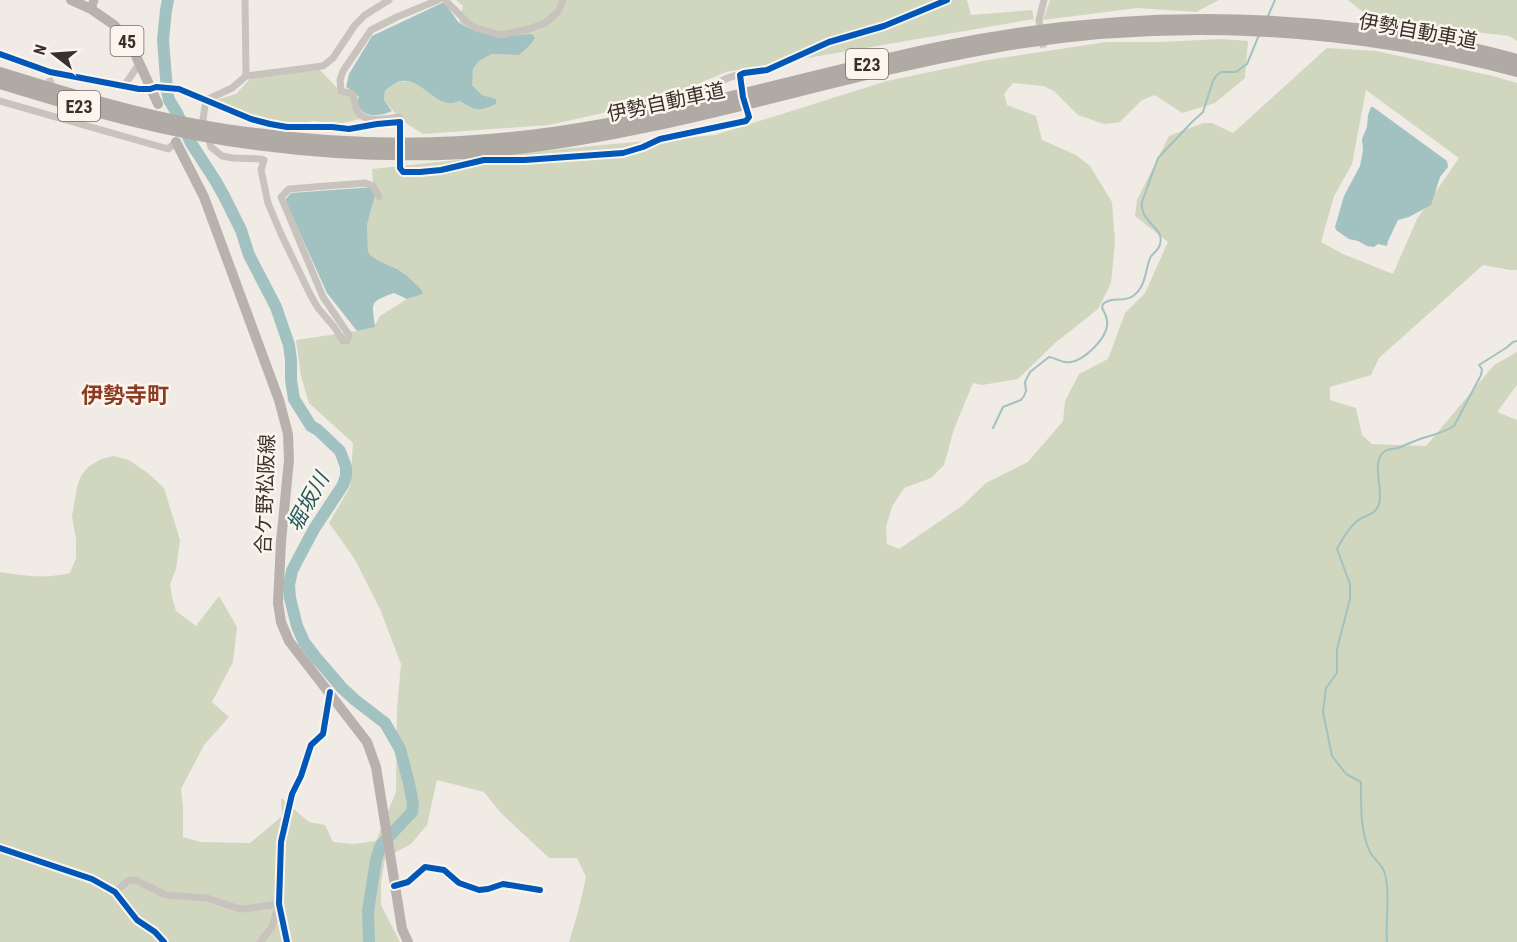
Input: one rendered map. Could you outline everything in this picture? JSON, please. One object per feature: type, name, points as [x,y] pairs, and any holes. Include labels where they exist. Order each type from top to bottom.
[{"type":"highway","name":"伊勢自動車道","points":[[220,134],[379,144],[463,142],[537,135],[647,117],[892,58],[956,45],[1044,29],[1134,21],[1222,19],[1321,25],[1434,40],[1517,60]]},
{"type":"highway","name":"伊勢自動車道","points":[[0,73],[107,104],[273,146],[331,151],[427,154],[508,149],[589,138],[649,127],[894,68],[990,48],[1045,39],[1144,30],[1222,28],[1318,35],[1429,50],[1517,71]]},
{"type":"highway","name":"伊勢自動車道","points":[[0,83],[86,108],[156,115]]},
{"type":"main road","name":"45","points":[[71,0],[93,4],[131,45],[150,88],[156,115]]},
{"type":"main road","name":"合ケ野松阪線","points":[[176,142],[204,196],[279,400],[288,434],[289,460],[278,597],[281,622],[289,641],[367,742],[376,767],[394,886],[402,929],[408,942]]},
{"type":"street","points":[[245,0],[246,76]]},
{"type":"street","points":[[206,100],[232,88],[246,76],[323,66],[333,58],[355,25],[365,15],[389,0]]},
{"type":"street","points":[[0,54],[50,75],[139,89],[156,87],[179,89],[251,119],[270,124],[287,127],[350,129],[378,124],[400,125],[399,117],[367,119],[361,116],[357,111],[353,94],[340,91],[340,80],[371,30],[438,0]]},
{"type":"street","points":[[445,0],[469,24],[501,34],[529,29],[545,23],[558,12],[563,0]]},
{"type":"street","points":[[634,105],[672,101],[714,86],[727,78],[767,70],[829,42],[884,26],[947,0]]},
{"type":"street","points":[[1039,20],[1044,0]]},
{"type":"street","points":[[124,86],[139,64]]},
{"type":"street","points":[[400,168],[403,172],[420,172],[441,170],[484,160],[525,160],[623,153],[660,139],[746,121],[749,117],[740,77]]},
{"type":"street","points":[[206,100],[203,119],[211,147],[222,156],[264,160],[261,170],[268,203],[280,232],[311,296],[343,341],[347,340],[349,335],[323,297],[281,197],[289,189],[365,183],[374,186],[379,197]]},
{"type":"street","points":[[0,101],[168,149],[176,142]]},
{"type":"street","points":[[63,113],[68,121]]},
{"type":"street","points":[[287,942],[279,904],[281,842],[292,794],[301,776],[311,745],[322,734],[330,692]]},
{"type":"street","points":[[0,848],[92,879],[115,892],[137,920],[155,932],[164,942]]},
{"type":"street","points":[[394,886],[408,882],[425,867],[444,870],[459,883],[479,890],[503,884],[540,890]]},
{"type":"street","points":[[115,892],[128,881],[135,880],[166,896],[207,898],[243,909],[279,904]]},
{"type":"street","points":[[260,942],[272,927],[279,904]]},
{"type":"green space","points":[[456,0],[967,0],[971,15],[1032,10],[1034,19],[726,72],[657,101],[549,125],[423,134],[401,120],[384,100],[385,91],[392,83],[407,81],[418,83],[434,97],[453,103],[458,101],[472,108],[496,99],[482,95],[471,84],[473,69],[479,61],[492,54],[519,55],[508,36],[470,28],[459,23],[463,6]]},
{"type":"green space","points":[[1050,0],[1219,0],[1196,12],[1137,8],[1043,20]]},
{"type":"green space","points":[[1348,0],[1517,0],[1517,41],[1509,36],[1373,20]]},
{"type":"green space","points":[[1222,39],[1248,41],[1245,78],[1215,103],[1182,113],[1155,95],[1142,100],[1120,122],[1104,124],[1078,115],[1054,91],[1043,86],[1013,83],[1004,94],[1007,105],[1036,116],[1042,140],[1076,155],[1090,166],[1112,202],[1115,242],[1111,283],[1098,309],[1055,343],[1018,379],[982,385],[973,383],[954,429],[944,465],[931,478],[904,488],[892,507],[886,527],[887,544],[899,549],[962,506],[986,483],[1028,462],[1063,421],[1065,401],[1079,374],[1108,359],[1125,313],[1145,293],[1168,242],[1135,216],[1137,200],[1169,136],[1203,123],[1212,123],[1233,133],[1327,48],[1376,51],[1517,83],[1517,270],[1483,265],[1379,358],[1371,375],[1330,387],[1330,400],[1356,408],[1362,435],[1372,444],[1426,446],[1494,365],[1517,352],[1517,385],[1497,412],[1517,420],[1517,942],[569,942],[586,877],[577,858],[549,858],[500,812],[484,792],[437,780],[427,825],[411,844],[385,858],[381,883],[381,905],[400,942],[0,942],[0,572],[26,576],[70,573],[76,558],[76,539],[72,517],[77,487],[88,467],[101,459],[114,456],[129,460],[164,488],[180,540],[176,569],[170,584],[176,611],[196,626],[219,596],[237,627],[233,662],[212,702],[229,717],[204,745],[181,789],[183,837],[201,842],[250,843],[282,816],[281,798],[309,822],[325,825],[333,842],[353,844],[376,841],[396,792],[397,709],[401,664],[380,609],[354,558],[329,523],[350,487],[353,443],[309,403],[301,376],[296,340],[374,327],[380,316],[407,299],[423,294],[421,289],[406,275],[379,261],[368,251],[367,225],[374,199],[372,169],[715,135],[887,81],[988,60],[1106,42]],"holes":[[[1366,90],[1459,158],[1417,219],[1393,274],[1343,254],[1321,242],[1334,196],[1352,164]]]},
{"type":"green space","points":[[319,69],[336,87],[350,92],[364,118],[339,124],[314,121],[283,126],[268,125],[212,101],[236,94],[252,77]]},
{"type":"water","points":[[444,2],[459,23],[469,28],[508,36],[532,34],[535,38],[519,55],[492,54],[479,61],[473,69],[472,85],[482,95],[496,99],[496,104],[477,109],[459,101],[449,103],[406,81],[396,83],[385,91],[384,100],[392,111],[373,115],[362,111],[356,102],[359,97],[346,87],[349,74],[372,36]]},
{"type":"water","points":[[1371,107],[1447,161],[1448,167],[1440,177],[1431,205],[1409,217],[1398,220],[1387,246],[1378,244],[1374,247],[1349,239],[1335,227],[1344,196],[1360,166],[1363,150],[1362,139]]},
{"type":"water","points":[[374,187],[374,199],[367,225],[368,251],[379,261],[406,275],[421,289],[423,294],[407,299],[394,293],[376,301],[373,308],[375,327],[357,331],[327,293],[285,200],[291,193]]},
{"type":"waterway","name":"堀坂川","points":[[168,0],[163,40],[169,100],[191,143],[224,196],[241,230],[249,255],[276,307],[289,345],[294,399],[311,426],[340,451],[346,467],[343,485],[314,529],[292,571],[289,585],[297,626],[304,642],[342,688],[385,723],[400,749],[409,783],[413,804],[412,812],[381,845],[376,860],[368,911],[369,942]]},
{"type":"waterway","points":[[1268,16],[1275,0]]},
{"type":"waterway","points":[[993,428],[1003,407],[1021,400],[1024,396],[1025,382],[1030,372],[1049,357],[1068,362],[1088,353],[1098,343],[1107,326],[1103,304],[1110,300],[1129,298],[1140,288],[1150,258],[1160,245],[1159,233],[1145,216],[1142,207],[1158,158],[1203,112],[1216,76],[1221,72],[1236,72],[1247,64],[1259,35]]},
{"type":"waterway","points":[[1387,942],[1386,879],[1383,868],[1370,852],[1364,835],[1361,782],[1346,774],[1332,756],[1323,712],[1326,688],[1337,673],[1337,649],[1350,599],[1350,584],[1337,549],[1352,526],[1375,511],[1379,504],[1378,461],[1381,455],[1386,450],[1398,448],[1454,426],[1481,375],[1482,369],[1479,365],[1517,341]]},
{"type":"tunnel","points":[[1039,20],[1044,51]]},
{"type":"tunnel","points":[[49,78],[54,91]]},
{"type":"cycle path","points":[[0,54],[50,72],[139,89],[156,87],[179,89],[251,119],[287,127],[349,129],[400,122],[400,168],[403,172],[420,172],[441,170],[484,160],[525,160],[623,153],[660,139],[746,121],[749,117],[740,75],[767,70],[829,42],[884,26],[947,0]]},
{"type":"cycle path","points":[[287,942],[279,904],[281,842],[292,794],[301,776],[311,745],[323,734],[330,692]]},
{"type":"cycle path","points":[[0,848],[92,879],[115,892],[137,920],[155,932],[164,942]]},
{"type":"cycle path","points":[[394,886],[408,882],[425,867],[444,870],[459,883],[479,890],[503,884],[540,890]]},
{"type":"district","name":"伊勢寺町","points":[[125,395]]}]
